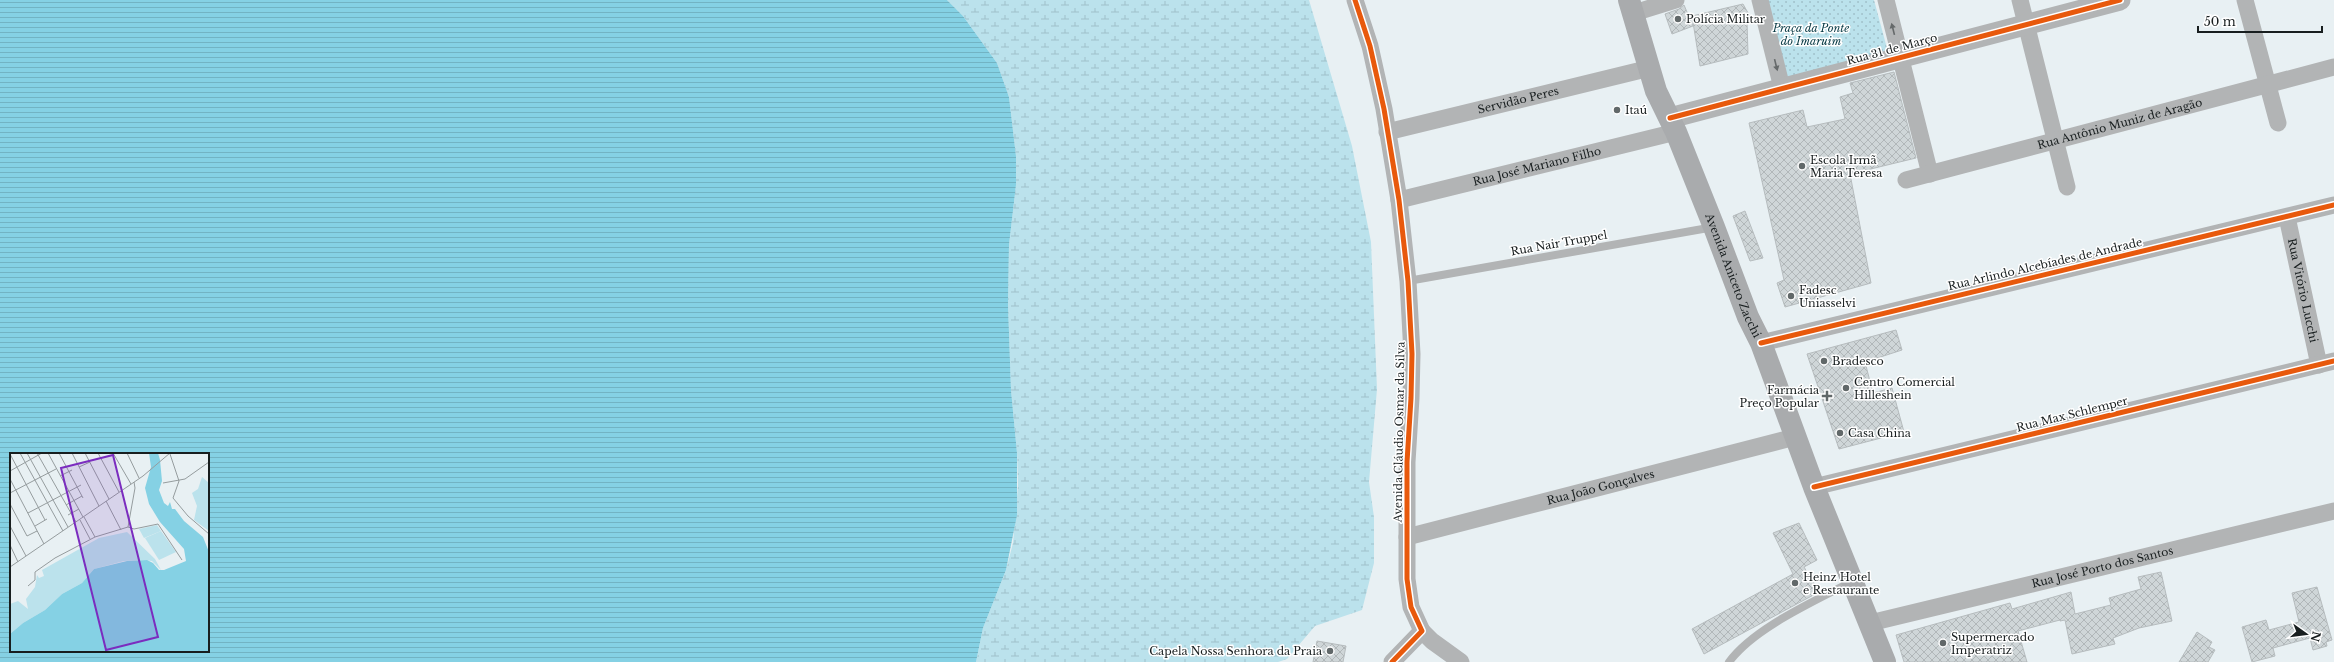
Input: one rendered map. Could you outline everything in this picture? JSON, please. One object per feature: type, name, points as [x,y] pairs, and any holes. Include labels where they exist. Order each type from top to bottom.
[{"type":"main road","name":"Avenida Aniceto Zacchi","points":[[1632,7],[1656,90],[1673,125],[1748,317],[1761,343],[1814,487],[1870,623],[1884,662]]},
{"type":"street","name":"Avenida Cláudio Osmar da Silva","points":[[1355,0],[1370,46],[1387,132],[1399,200],[1408,281],[1412,362],[1407,462],[1408,593],[1411,607],[1422,631]]},
{"type":"street","points":[[1632,7],[1676,0]]},
{"type":"street","points":[[1760,0],[1782,88]]},
{"type":"street","points":[[1886,0],[1930,174]]},
{"type":"street","points":[[2020,0],[2067,187]]},
{"type":"street","name":"Rua 31 de Março","points":[[1673,125],[1782,88],[2120,0]]},
{"type":"street","points":[[2245,0],[2278,123]]},
{"type":"street","name":"Rua Antônio Muniz de Aragão","points":[[1906,180],[2334,67]]},
{"type":"street","name":"Servidão Peres","points":[[1387,132],[1650,68]]},
{"type":"street","name":"Rua José Mariano Filho","points":[[1399,200],[1673,125]]},
{"type":"street","name":"Rua Arlindo Alcebíades de Andrade","points":[[1761,343],[2334,205]]},
{"type":"street","name":"Rua Vitório Lucchi","points":[[2287,217],[2326,363]]},
{"type":"street","name":"Rua Max Schlemper","points":[[1814,487],[2326,363]]},
{"type":"street","name":"Rua João Gonçalves","points":[[1407,537],[1795,437]]},
{"type":"street","name":"Rua José Porto dos Santos","points":[[1870,623],[2334,511]]},
{"type":"street","points":[[1392,662],[1422,631],[1432,641],[1461,662]]},
{"type":"lane","name":"Rua Nair Truppel","points":[[1408,281],[1714,227]]},
{"type":"lane","points":[[1729,662],[1738,649],[1791,613],[1852,582]]},
{"type":"green space","points":[[947,0],[1309,0],[1352,146],[1371,242],[1377,389],[1369,482],[1374,517],[1374,563],[1362,610],[1315,626],[1287,659],[1278,662],[976,662],[983,628],[1006,570],[1013,543],[1018,485],[1017,453],[1011,390],[1008,304],[1009,245],[1016,185],[1016,156],[1009,97],[997,63],[963,16]]},
{"type":"green space","name":"Praça da Ponte do Imaruim","points":[[1766,0],[1874,0],[1888,52],[1786,78]]},
{"type":"water","points":[[0,0],[947,0],[963,16],[997,63],[1009,97],[1016,156],[1016,185],[1009,245],[1008,304],[1011,390],[1017,453],[1017,515],[1006,570],[983,628],[976,662],[0,662]]},
{"type":"building","points":[[1743,4],[1752,20],[1747,22],[1748,54],[1700,66],[1692,16]]},
{"type":"building","name":"Polícia Militar","points":[[1684,5],[1693,26],[1672,34],[1665,14],[1679,9]]},
{"type":"building","name":"Escola Irmã Maria Teresa","points":[[1894,72],[1916,158],[1850,174],[1871,283],[1785,307],[1777,283],[1784,280],[1749,123],[1803,110],[1807,127],[1845,119],[1840,97],[1853,93],[1850,83]]},
{"type":"building","points":[[1745,211],[1763,258],[1750,261],[1733,216]]},
{"type":"building","name":"Centro Comercial Hilleshein","points":[[1896,330],[1902,350],[1865,362],[1873,393],[1892,388],[1904,432],[1839,449],[1807,354]]},
{"type":"building","name":"Heinz Hotel e Restaurante","points":[[1799,523],[1817,560],[1804,567],[1819,592],[1704,654],[1692,629],[1793,574],[1773,533]]},
{"type":"building","points":[[2161,572],[2172,621],[2139,628],[2113,638],[2115,644],[2072,654],[2065,620],[2060,620],[2018,631],[2027,662],[1904,662],[1896,635],[2010,603],[2012,609],[2071,592],[2075,614],[2111,605],[2109,598],[2141,589],[2138,577]]},
{"type":"building","points":[[2317,587],[2332,640],[2326,642],[2327,646],[2313,650],[2310,638],[2273,648],[2275,656],[2252,662],[2242,627],[2266,620],[2269,630],[2299,622],[2292,593]]},
{"type":"building","points":[[2197,632],[2212,642],[2209,647],[2215,650],[2208,662],[2179,662]]},
{"type":"building","name":"Capela Nossa Senhora da Praia","points":[[1317,641],[1346,646],[1343,662],[1313,662]]},
{"type":"cycle path","points":[[1355,0],[1370,46],[1384,109],[1399,200],[1408,281],[1412,354],[1407,462],[1407,579],[1411,607],[1422,631],[1392,662]]},
{"type":"cycle path","points":[[1670,118],[2120,0]]},
{"type":"cycle path","points":[[1761,343],[2334,205]]},
{"type":"cycle path","points":[[1814,487],[2334,361]]},
{"type":"place","name":"Polícia Militar","points":[[1678,19]]},
{"type":"place","name":"Itaú","points":[[1617,110]]},
{"type":"place","name":"Escola Irmã Maria Teresa","points":[[1802,166]]},
{"type":"place","name":"Fadesc Uniasselvi","points":[[1791,296]]},
{"type":"place","name":"Bradesco","points":[[1824,361]]},
{"type":"place","name":"Centro Comercial Hilleshein","points":[[1846,388]]},
{"type":"place","name":"Farmácia Preço Popular","points":[[1827,396]]},
{"type":"place","name":"Casa China","points":[[1840,433]]},
{"type":"place","name":"Heinz Hotel e Restaurante","points":[[1795,583]]},
{"type":"place","name":"Supermercado Imperatriz","points":[[1943,643]]},
{"type":"place","name":"Capela Nossa Senhora da Praia","points":[[1330,651]]}]
